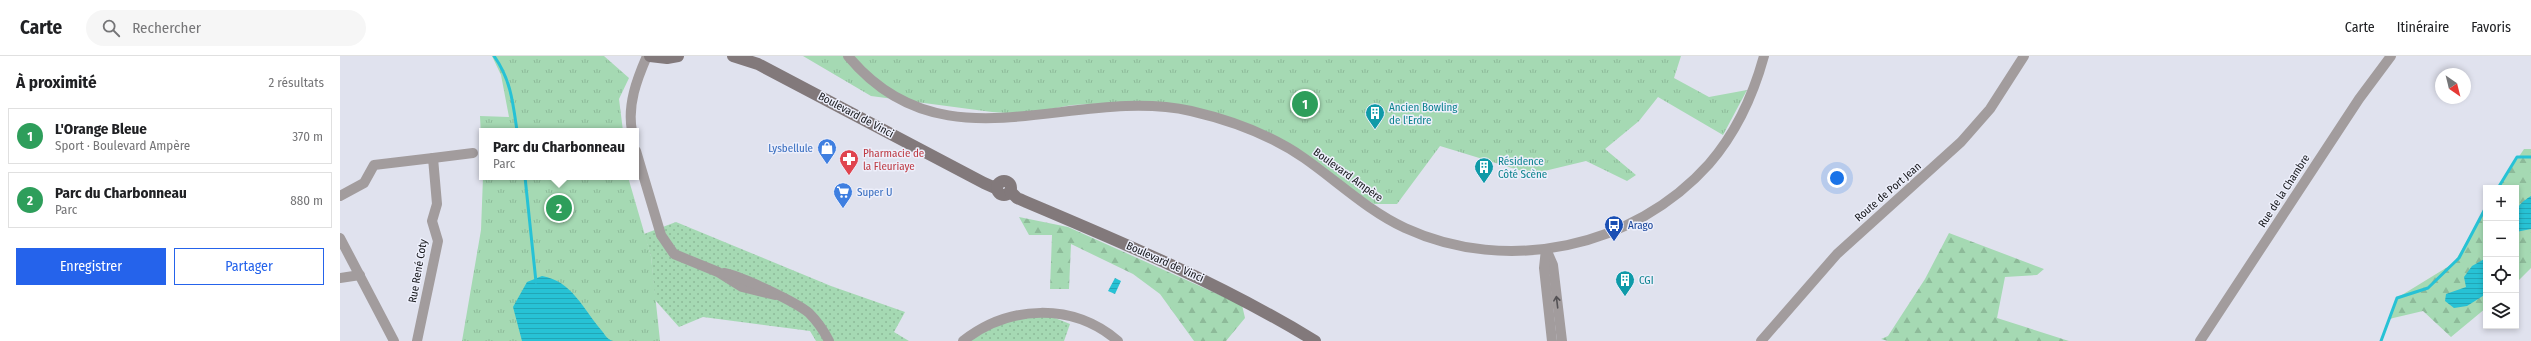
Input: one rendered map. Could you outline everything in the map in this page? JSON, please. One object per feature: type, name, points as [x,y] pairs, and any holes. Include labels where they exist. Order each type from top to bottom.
[{"type":"main road","points":[[650,56],[667,58],[678,56]]},
{"type":"main road","name":"Boulevard de Vinci","points":[[734,56],[754,60],[982,182],[993,187],[1003,182],[1008,183],[1010,191],[1017,198],[1200,277],[1266,312],[1315,341]]},
{"type":"street","points":[[632,128],[631,107],[635,88],[647,56]]},
{"type":"street","name":"Boulevard Ampère","points":[[848,56],[865,75],[880,87],[918,107],[942,114],[1004,119],[1042,116],[1083,109],[1134,105],[1156,106],[1198,113],[1264,135],[1295,152],[1393,222],[1426,236],[1488,251],[1546,248],[1584,242],[1631,224],[1669,200],[1690,183],[1710,163],[1747,108],[1764,56]]},
{"type":"street","name":"Route de Port Jean","points":[[1761,341],[1837,254],[1961,142],[1990,109],[2024,56]]},
{"type":"street","name":"Rue de la Chambre","points":[[2200,341],[2359,99],[2391,56]]},
{"type":"street","points":[[340,196],[364,182],[374,165],[473,153]]},
{"type":"street","name":"Rue René Coty","points":[[418,341],[438,241],[432,221],[437,204],[433,158]]},
{"type":"street","points":[[639,162],[646,188],[655,210],[661,234],[668,247],[683,259],[718,272],[742,287],[775,295],[808,313],[829,341]]},
{"type":"street","points":[[340,238],[394,341]]},
{"type":"street","points":[[1546,248],[1544,268],[1552,341]]},
{"type":"street","points":[[1546,248],[1553,265],[1562,341]]},
{"type":"street","points":[[340,278],[360,275]]},
{"type":"street","points":[[963,341],[998,320],[1040,311],[1087,323],[1118,341]]},
{"type":"green space","points":[[492,56],[604,56],[629,78],[619,99],[623,128],[481,128],[480,116],[509,117],[501,75]]},
{"type":"green space","points":[[803,56],[1681,56],[1674,78],[1709,97],[1747,90],[1723,135],[1658,97],[1639,121],[1605,149],[1636,175],[1627,181],[1586,161],[1532,174],[1440,146],[1397,204],[1374,204],[1244,123],[1150,101],[1072,105],[1024,114],[992,112],[871,96]]},
{"type":"green space","points":[[2524,149],[2531,149],[2531,268],[2519,280],[2519,185],[2500,185]]},
{"type":"green space","points":[[483,180],[629,180],[651,256],[660,341],[462,341],[481,230]]},
{"type":"green space","points":[[2483,213],[2483,310],[2451,337],[2423,311],[2389,319],[2397,298],[2454,263]]},
{"type":"green space","points":[[1019,217],[1068,227],[1242,305],[1245,318],[1226,341],[1194,341],[1160,294],[1133,274],[1071,244],[1069,289],[1050,289],[1052,235],[1029,235]]},
{"type":"green space","points":[[676,222],[831,286],[905,312],[894,332],[909,341],[816,341],[810,331],[703,317],[679,327],[655,300],[651,256],[644,234]]},
{"type":"green space","points":[[1949,233],[2044,269],[2037,275],[2005,277],[1997,318],[2069,341],[1888,341],[1881,339],[1888,336],[1925,279]]},
{"type":"green space","points":[[1045,314],[1070,324],[1064,341],[970,341],[1001,321]]},
{"type":"water","points":[[2531,196],[2531,229],[2519,231],[2519,206]]},
{"type":"water","points":[[2483,260],[2483,296],[2467,306],[2454,308],[2445,301],[2446,294],[2466,287],[2464,277],[2472,266]]},
{"type":"water","points":[[542,276],[552,279],[569,290],[583,305],[605,336],[613,341],[522,341],[513,307],[527,282]]},
{"type":"water","points":[[1115,278],[1121,281],[1115,294],[1108,291]]},
{"type":"waterway","points":[[494,56],[508,83],[516,128]]},
{"type":"waterway","points":[[2500,185],[2517,157],[2531,157]]},
{"type":"waterway","points":[[525,180],[536,282]]},
{"type":"waterway","points":[[2381,341],[2397,298],[2428,288],[2459,258],[2483,213]]},
{"type":"place","name":"L'Orange Bleue","points":[[1305,104]]},
{"type":"place","name":"Ancien Bowling de l'Erdre","points":[[1375,130]]},
{"type":"place","name":"Lysbellule","points":[[827,165]]},
{"type":"place","name":"Pharmacie de la Fleuriaye","points":[[849,176]]},
{"type":"place","name":"Résidence Côté Scène","points":[[1484,184]]},
{"type":"place","name":"Parc du Charbonneau","points":[[559,208]]},
{"type":"place","name":"Super U","points":[[843,209]]},
{"type":"place","name":"Arago","points":[[1614,242]]},
{"type":"place","name":"CGI","points":[[1625,297]]}]
